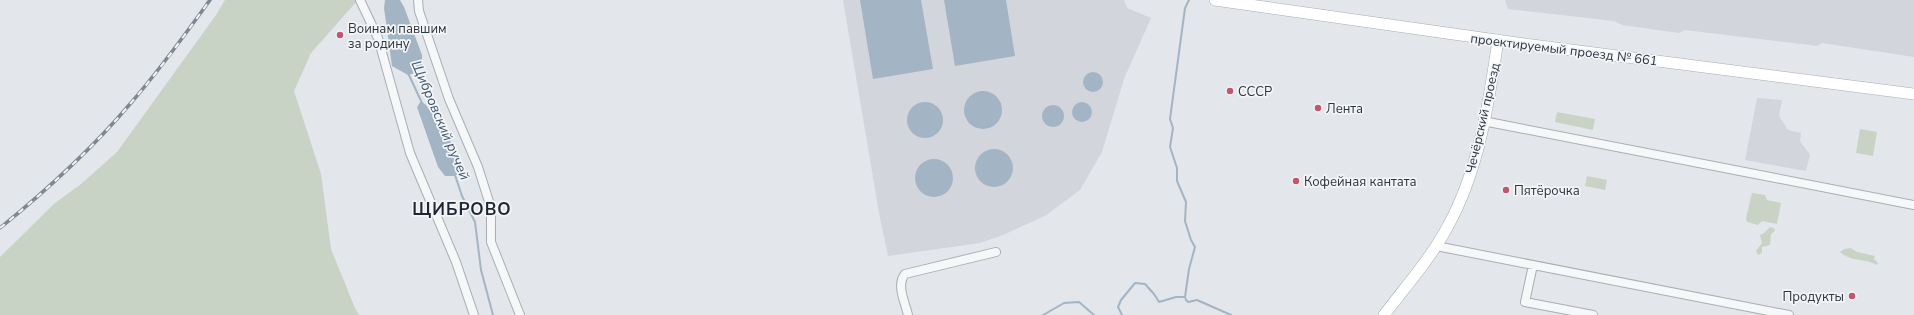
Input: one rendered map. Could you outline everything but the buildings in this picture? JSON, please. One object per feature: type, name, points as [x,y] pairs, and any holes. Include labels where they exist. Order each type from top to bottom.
[{"type":"main road","name":"проектируемый проезд № 661","points":[[1215,0],[1498,40],[1914,94]]},
{"type":"main road","name":"Чечёрский проезд","points":[[1384,315],[1436,246],[1448,225],[1469,178],[1483,120],[1498,40]]},
{"type":"street","points":[[360,0],[378,38],[410,153],[456,262],[474,315]]},
{"type":"street","points":[[418,0],[419,11],[449,99],[478,167],[491,208],[490,242],[520,315]]},
{"type":"street","points":[[1483,120],[1914,205]]},
{"type":"street","points":[[1436,246],[1789,315]]},
{"type":"street","points":[[908,315],[901,287],[902,279],[906,274],[996,252]]},
{"type":"street","points":[[1532,265],[1525,302],[1593,315]]},
{"type":"shaded area","points":[[843,0],[1124,0],[1127,8],[1151,18],[1124,79],[1102,152],[1080,190],[1045,216],[1003,235],[980,243],[888,256],[879,213]]},
{"type":"shaded area","points":[[1505,0],[1914,0],[1914,57],[1822,43],[1818,46],[1685,30],[1679,33],[1622,25],[1614,21],[1508,9]]},
{"type":"shaded area","points":[[1757,98],[1782,100],[1779,116],[1788,130],[1801,133],[1800,141],[1810,155],[1806,171],[1745,160]]},
{"type":"green space","points":[[225,0],[358,0],[311,53],[294,91],[321,174],[331,249],[359,315],[0,315],[0,257],[55,203],[81,184],[117,152],[216,15]]},
{"type":"green space","points":[[1557,112],[1595,119],[1593,130],[1555,122]]},
{"type":"green space","points":[[1860,129],[1877,132],[1873,156],[1856,153]]},
{"type":"green space","points":[[1587,176],[1607,180],[1605,190],[1585,186]]},
{"type":"green space","points":[[1752,193],[1765,195],[1767,200],[1781,203],[1777,224],[1762,221],[1758,225],[1747,222],[1746,218]]},
{"type":"green space","points":[[1770,227],[1774,228],[1775,231],[1771,234],[1770,245],[1762,247],[1762,253],[1758,255],[1756,251],[1762,243],[1760,235]]},
{"type":"green space","points":[[1851,248],[1857,252],[1875,256],[1874,259],[1878,263],[1877,265],[1867,261],[1853,259],[1840,252],[1844,249]]},
{"type":"water","points":[[385,0],[400,0],[404,7],[422,55],[422,67],[415,73],[408,75],[392,66],[384,8]]},
{"type":"water","points":[[860,0],[921,0],[933,69],[873,79]]},
{"type":"water","points":[[944,0],[1006,0],[1015,56],[955,66]]},
{"type":"water","points":[[1089,72],[1097,72],[1103,78],[1103,86],[1097,92],[1089,92],[1083,86],[1083,78]]},
{"type":"water","points":[[979,91],[987,91],[997,96],[1001,103],[1001,117],[997,124],[987,129],[979,129],[969,124],[967,121],[964,114],[964,106],[969,96],[972,94]]},
{"type":"water","points":[[421,101],[426,105],[448,136],[459,163],[460,171],[455,176],[445,176],[438,167],[417,107]]},
{"type":"water","points":[[929,102],[938,107],[942,113],[942,127],[938,133],[929,138],[921,138],[912,133],[908,127],[907,116],[912,107],[918,103]]},
{"type":"water","points":[[1082,102],[1089,105],[1092,112],[1089,119],[1082,122],[1075,119],[1072,112],[1075,105]]},
{"type":"water","points":[[1053,105],[1057,106],[1063,112],[1063,120],[1057,126],[1053,127],[1049,126],[1043,120],[1042,116],[1043,112],[1049,106]]},
{"type":"water","points":[[990,149],[998,149],[1008,154],[1012,161],[1012,175],[1008,182],[998,187],[990,187],[980,182],[978,179],[975,172],[975,164],[980,154],[983,152]]},
{"type":"water","points":[[930,159],[938,159],[948,164],[952,171],[952,185],[948,192],[938,197],[930,197],[920,192],[918,189],[915,182],[915,174],[920,164],[923,162]]},
{"type":"waterway","points":[[1185,297],[1189,269],[1195,247],[1191,240],[1185,221],[1186,202],[1177,181],[1177,168],[1170,147],[1173,128],[1170,119],[1185,8],[1189,0]]},
{"type":"waterway","name":"Щибровский ручей","points":[[408,73],[422,103]]},
{"type":"waterway","name":"Щибровский ручей","points":[[455,175],[462,196],[475,222],[481,270],[493,315]]},
{"type":"waterway","points":[[1122,315],[1118,307],[1121,300],[1135,283],[1145,284],[1159,302],[1176,297],[1185,297]]},
{"type":"waterway","points":[[1185,297],[1188,302],[1197,300],[1231,315]]},
{"type":"waterway","points":[[1043,315],[1064,303],[1079,302],[1094,315]]},
{"type":"railway","points":[[0,228],[68,169],[115,121],[141,92],[210,0]]},
{"type":"place","name":"Воинам павшим за родину","points":[[340,35]]},
{"type":"place","name":"СССР","points":[[1230,91]]},
{"type":"place","name":"Лента","points":[[1318,108]]},
{"type":"place","name":"Кофейная кантата","points":[[1296,181]]},
{"type":"place","name":"Пятёрочка","points":[[1506,190]]},
{"type":"place","name":"Продукты","points":[[1852,296]]},
{"type":"district","name":"ЩИБРОВО","points":[[462,209]]}]
